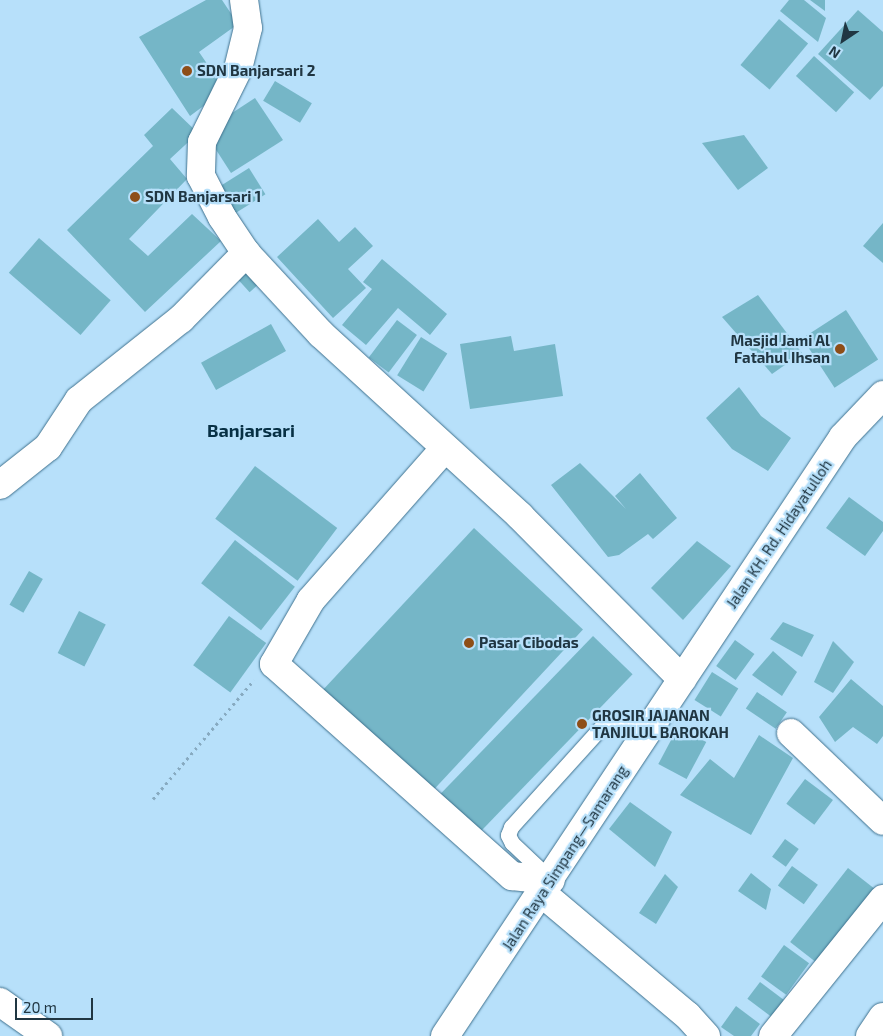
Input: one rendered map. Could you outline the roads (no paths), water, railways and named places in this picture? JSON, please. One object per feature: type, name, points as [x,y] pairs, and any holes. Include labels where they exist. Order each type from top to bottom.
[{"type":"street","points":[[244,0],[248,28],[238,69],[202,142],[200,164],[204,187],[246,253],[321,334],[520,516],[682,679]]},
{"type":"street","points":[[0,485],[48,447],[79,400],[181,319],[246,253]]},
{"type":"street","name":"Jalan KH. Rd. Hidayatulloh","points":[[682,679],[843,437],[883,395]]},
{"type":"street","points":[[445,448],[311,600],[274,664],[512,876],[547,887],[681,1010],[706,1036]]},
{"type":"street","name":"Jalan Raya Simpang—Samarang","points":[[445,1036],[547,887],[682,679]]},
{"type":"street","points":[[791,734],[883,821]]},
{"type":"street","points":[[773,1036],[883,899]]},
{"type":"street","points":[[0,1002],[48,1036]]},
{"type":"street","points":[[870,1036],[883,1017]]},
{"type":"lane","points":[[547,887],[512,843],[508,835],[511,827],[606,722],[622,722],[646,735]]},
{"type":"place","name":"SDN Banjarsari 2","points":[[187,71]]},
{"type":"place","name":"SDN Banjarsari 1","points":[[135,197]]},
{"type":"place","name":"Masjid Jami Al Fatahul Ihsan","points":[[840,349]]},
{"type":"place","name":"Pasar Cibodas","points":[[469,643]]},
{"type":"place","name":"GROSIR JAJANAN TANJILUL BAROKAH","points":[[582,724]]},
{"type":"district","name":"Banjarsari","points":[[251,430]]}]
